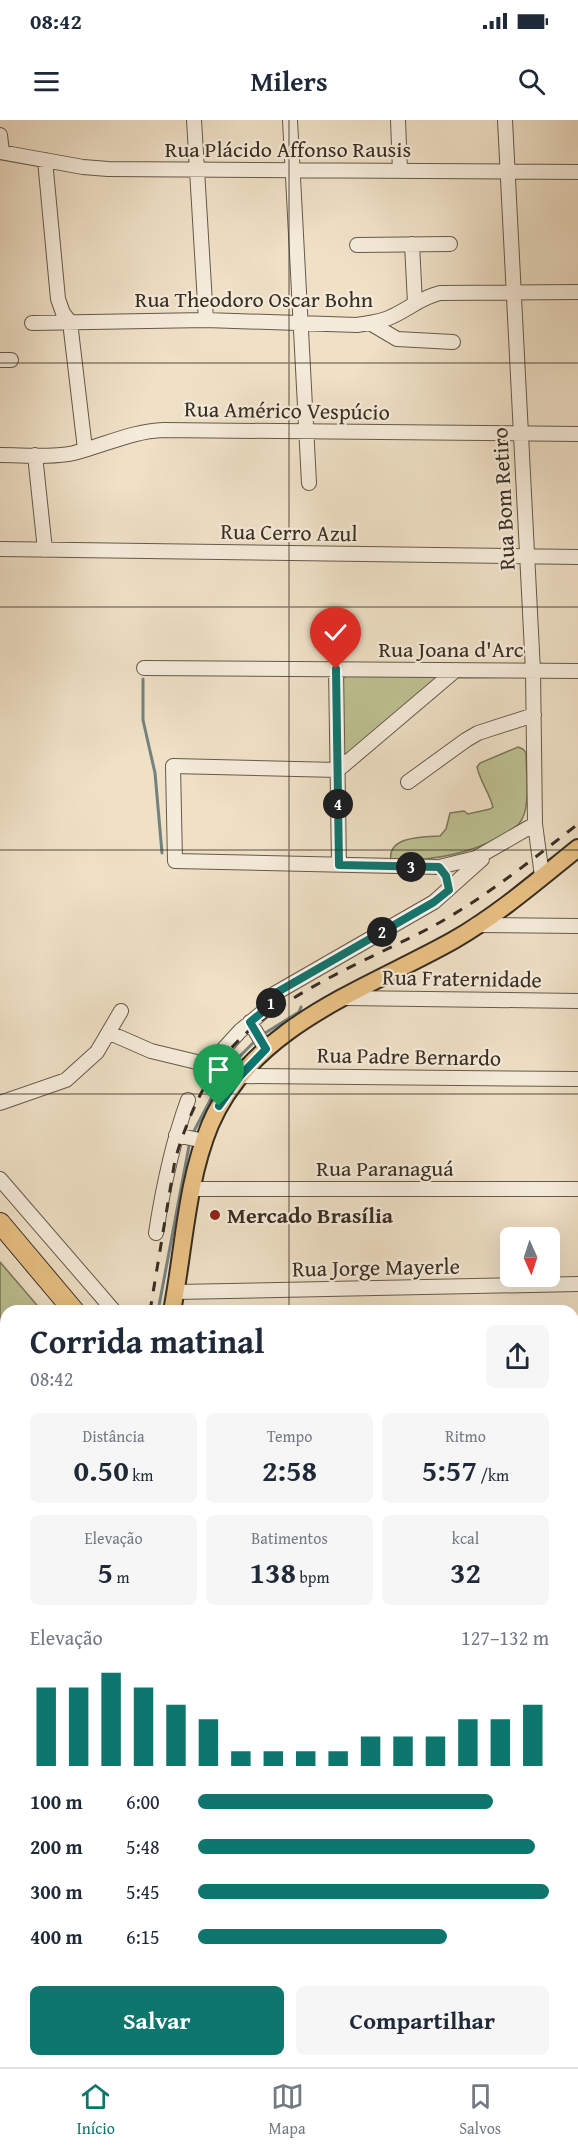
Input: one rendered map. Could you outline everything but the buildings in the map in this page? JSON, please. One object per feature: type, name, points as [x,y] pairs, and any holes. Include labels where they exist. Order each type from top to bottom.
[{"type":"highway","points":[[0,1223],[69,1305]]},
{"type":"highway","points":[[0,1243],[52,1305]]},
{"type":"main road","points":[[173,1305],[192,1189],[204,1141],[219,1106],[240,1076],[266,1049],[306,1019],[477,926],[578,848]]},
{"type":"street","points":[[194,120],[206,320]]},
{"type":"street","points":[[290,120],[309,483]]},
{"type":"street","points":[[398,120],[400,171]]},
{"type":"street","name":"Rua Bom Retiro","points":[[505,120],[533,670],[535,824],[542,876]]},
{"type":"street","points":[[0,135],[1,152]]},
{"type":"street","name":"Rua Plácido Affonso Rausis","points":[[1,152],[94,168],[578,172]]},
{"type":"street","points":[[45,160],[58,299],[63,313],[70,322],[85,449]]},
{"type":"street","points":[[412,244],[415,303]]},
{"type":"street","points":[[357,245],[450,244]]},
{"type":"street","name":"Rua Theodoro Oscar Bohn","points":[[32,323],[206,320],[370,323],[394,316],[415,303],[440,294],[578,292]]},
{"type":"street","points":[[370,323],[397,339],[453,342]]},
{"type":"street","name":"Rua Américo Vespúcio","points":[[0,454],[62,455],[149,430],[578,434]]},
{"type":"street","points":[[35,455],[45,550]]},
{"type":"street","name":"Rua Cerro Azul","points":[[0,549],[578,557]]},
{"type":"street","name":"Rua Joana d'Arc","points":[[144,668],[578,671]]},
{"type":"street","points":[[336,669],[339,865]]},
{"type":"street","points":[[456,670],[337,770],[173,766],[175,861],[439,867],[467,861],[489,852],[535,824]]},
{"type":"street","points":[[408,782],[478,733],[534,715]]},
{"type":"street","points":[[110,1033],[151,1051],[209,1065],[250,1022],[270,1006],[274,994],[434,902],[489,852]]},
{"type":"street","points":[[439,867],[446,876],[449,890]]},
{"type":"street","points":[[477,926],[578,926]]},
{"type":"street","name":"Rua Fraternidade","points":[[345,998],[578,1001]]},
{"type":"street","points":[[0,1103],[66,1080],[90,1060],[110,1033],[121,1011]]},
{"type":"street","points":[[250,1022],[266,1049]]},
{"type":"street","name":"Rua Padre Bernardo","points":[[240,1076],[578,1079]]},
{"type":"street","points":[[156,1233],[176,1135],[188,1100]]},
{"type":"street","points":[[176,1135],[204,1141]]},
{"type":"street","points":[[0,1179],[109,1305]]},
{"type":"street","name":"Rua Paranaguá","points":[[192,1189],[578,1189]]},
{"type":"street","name":"Rua Jorge Mayerle","points":[[176,1292],[578,1284]]},
{"type":"green space","points":[[446,675],[347,756],[343,753],[343,678],[347,676]]},
{"type":"green space","points":[[518,747],[526,753],[527,795],[523,817],[516,827],[485,844],[459,853],[419,860],[391,860],[391,852],[401,842],[408,839],[440,836],[446,829],[450,813],[464,811],[468,814],[493,807],[477,767],[480,763]]},
{"type":"green space","points":[[0,1262],[37,1305],[0,1305]]},
{"type":"waterway","points":[[143,679],[143,720],[155,773],[162,853]]},
{"type":"waterway","points":[[262,1035],[299,1012],[301,1007]]},
{"type":"waterway","points":[[194,1131],[226,1070],[256,1040]]},
{"type":"waterway","points":[[159,1305],[189,1146]]},
{"type":"railway","points":[[151,1305],[179,1147],[204,1087],[218,1065],[238,1041],[289,1001],[437,924],[474,901],[578,824]]},
{"type":"place","name":"Mercado Brasília","points":[[215,1215]]},
{"type":"route","points":[[219,1106],[240,1076],[266,1049],[250,1022],[270,1006],[274,994],[434,902],[449,890],[448,880],[439,867],[339,865],[336,669]]}]
